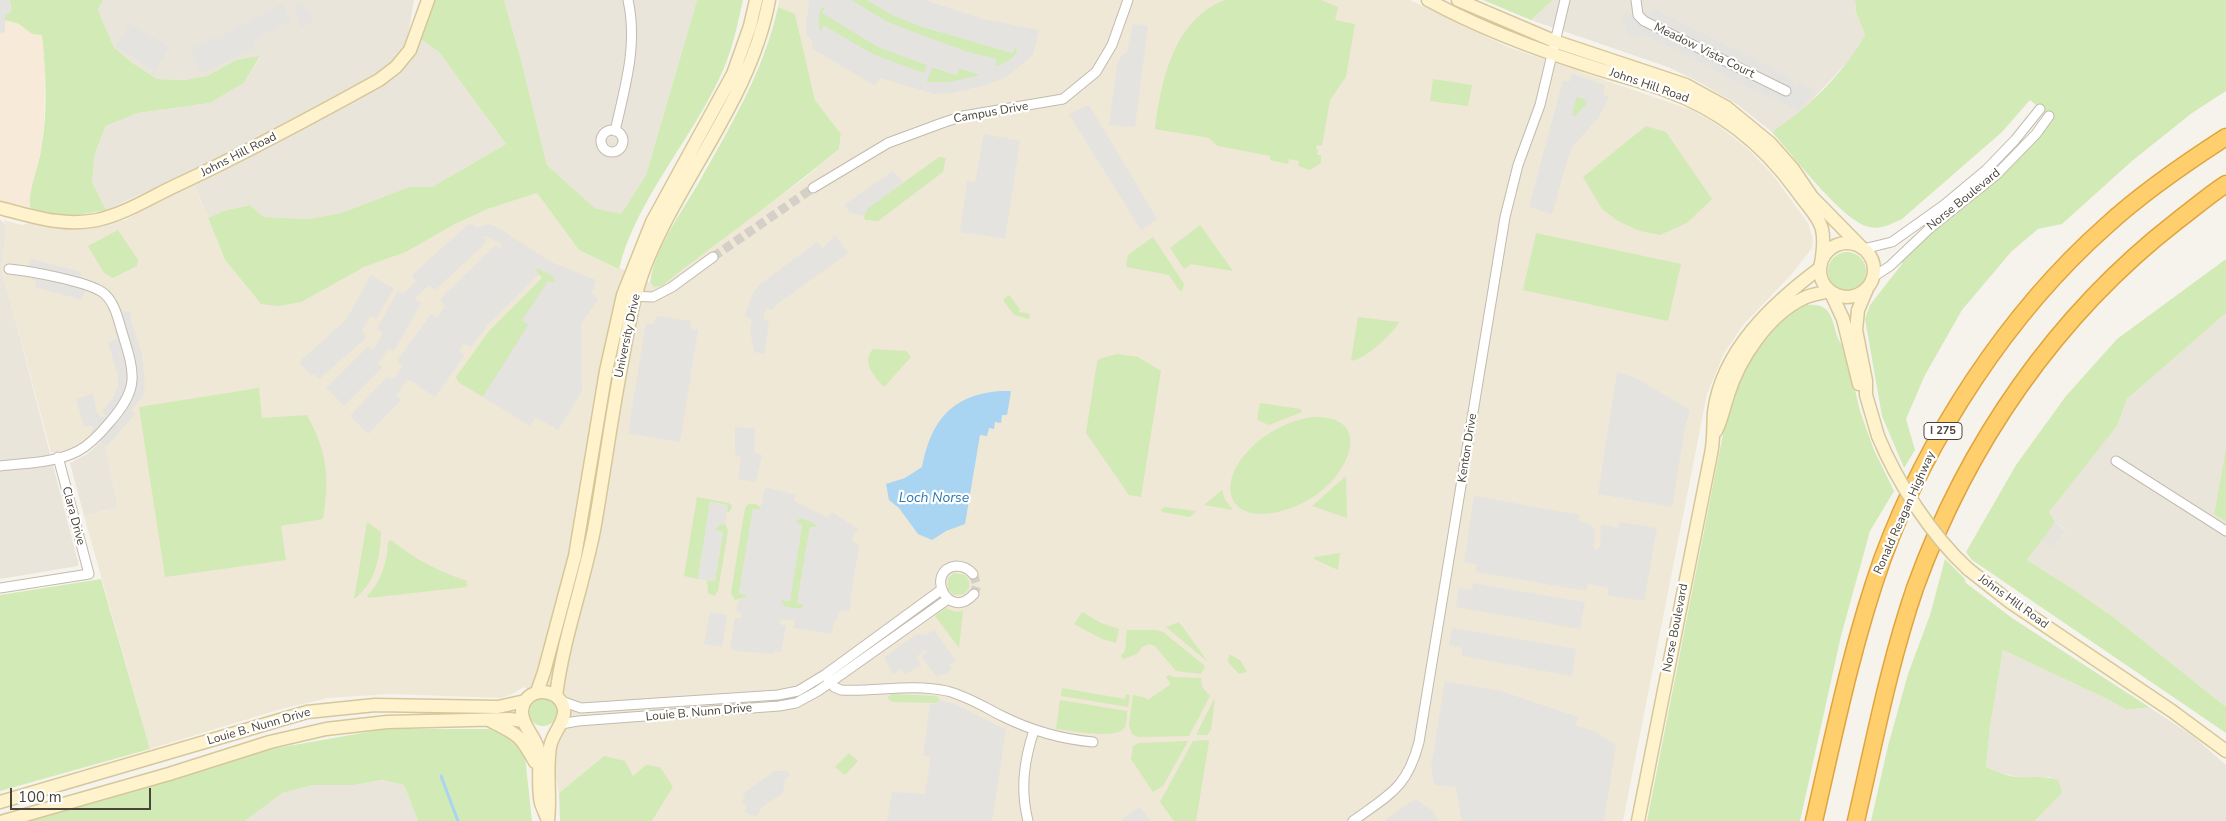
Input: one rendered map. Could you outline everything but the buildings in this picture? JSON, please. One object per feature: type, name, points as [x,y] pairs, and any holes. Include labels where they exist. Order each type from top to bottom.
[{"type":"highway","name":"Ronald Reagan Highway","points":[[1814,821],[1860,629],[1880,569],[1919,475],[1945,426],[2007,334],[2080,251],[2139,198],[2184,164],[2226,137]]},
{"type":"highway","points":[[1856,821],[1903,627],[1930,550],[1966,473],[2001,413],[2033,368],[2092,296],[2140,250],[2226,184]]},
{"type":"main road","name":"Johns Hill Road","points":[[0,208],[49,221],[74,222],[96,220],[120,213],[222,164],[384,76],[396,67],[410,50],[428,0]]},
{"type":"main road","name":"University Drive","points":[[537,692],[575,556],[605,379],[652,222],[733,74],[748,34],[756,0]]},
{"type":"main road","name":"University Drive","points":[[548,820],[550,802],[548,764],[550,746],[564,713],[558,698],[568,634],[588,561],[619,376],[629,296],[645,268],[662,229],[738,92],[761,35],[769,0]]},
{"type":"main road","name":"Johns Hill Road","points":[[1428,0],[1489,29],[1670,79],[1726,107],[1770,143],[1793,169],[1812,197],[1863,248]]},
{"type":"main road","name":"Johns Hill Road","points":[[1458,0],[1553,47],[1678,95],[1715,113],[1737,128],[1778,166],[1816,216],[1824,235],[1820,266]]},
{"type":"main road","points":[[1845,243],[1863,248],[1872,260],[1874,277],[1867,289],[1854,297],[1838,296],[1831,292],[1822,280],[1820,266],[1824,256],[1837,245],[1845,243]]},
{"type":"main road","name":"Norse Boulevard","points":[[1638,821],[1714,436],[1714,413],[1718,395],[1732,360],[1748,336],[1764,316],[1820,266]]},
{"type":"main road","name":"Johns Hill Road","points":[[1866,394],[1866,381],[1856,319],[1859,304],[1867,289]]},
{"type":"main road","name":"Johns Hill Road","points":[[1831,292],[1842,319],[1858,380],[1866,394],[1878,436],[1895,473],[1928,522],[1968,569],[2010,602],[2172,711],[2226,751]]},
{"type":"main road","name":"Norse Boulevard","points":[[1714,436],[1724,415],[1727,396],[1740,363],[1756,339],[1769,325],[1797,302],[1807,296],[1831,292]]},
{"type":"main road","points":[[525,701],[537,692],[544,691],[558,698]]},
{"type":"main road","name":"University Drive","points":[[525,701],[522,710],[525,724],[538,750],[541,802],[548,820]]},
{"type":"main road","name":"Louie B. Nunn Drive","points":[[0,802],[307,712],[375,705],[498,708],[525,701]]},
{"type":"main road","name":"Louie B. Nunn Drive","points":[[4,821],[168,774],[270,742],[326,728],[387,722],[510,719],[525,724]]},
{"type":"main road","points":[[488,720],[516,733],[526,743],[539,769]]},
{"type":"main road","points":[[525,724],[541,734],[558,727]]},
{"type":"street","points":[[615,130],[630,65],[633,38],[628,0]]},
{"type":"street","name":"Campus Drive","points":[[813,188],[888,143],[942,123],[963,116],[1063,99],[1096,72],[1112,45],[1128,0]]},
{"type":"street","name":"Kenton Drive","points":[[1353,821],[1405,780],[1414,763],[1505,217],[1518,165],[1540,105],[1565,0]]},
{"type":"street","name":"Meadow Vista Court","points":[[1636,0],[1638,15],[1644,21],[1786,91]]},
{"type":"street","name":"Norse Boulevard","points":[[1863,248],[1892,242],[1944,204],[1986,170],[2040,110]]},
{"type":"street","name":"Norse Boulevard","points":[[1874,277],[1890,266],[1930,228],[1996,175],[2036,134],[2049,116]]},
{"type":"street","points":[[629,296],[653,296],[672,287],[713,257]]},
{"type":"street","points":[[0,466],[58,457],[77,452],[94,441],[126,403],[131,390],[132,374],[130,356],[111,301],[101,292],[30,271],[9,269]]},
{"type":"street","name":"Clara Drive","points":[[0,588],[89,574],[58,457]]},
{"type":"street","points":[[2116,460],[2226,530]]},
{"type":"street","points":[[974,574],[964,567],[952,567],[941,579],[941,590],[948,599],[964,602],[974,594]]},
{"type":"street","name":"Louie B. Nunn Drive","points":[[558,727],[578,720],[779,706],[796,703],[818,691],[828,678],[941,590]]},
{"type":"street","name":"Louie B. Nunn Drive","points":[[558,698],[582,708],[778,695],[798,691],[828,678],[948,599]]},
{"type":"street","points":[[828,678],[834,688],[841,690],[908,686],[946,691],[968,698],[1034,730],[1065,738],[1093,742]]},
{"type":"street","points":[[1028,821],[1023,794],[1023,776],[1034,730]]},
{"type":"shaded area","points":[[0,0],[10,0],[9,22],[19,24],[32,34],[42,35],[45,69],[44,123],[41,150],[30,196],[30,210],[0,203]]},
{"type":"shaded area","points":[[0,0],[10,0],[11,13],[5,14],[5,32],[0,33]]},
{"type":"shaded area","points":[[103,0],[414,0],[407,41],[385,70],[254,143],[106,210],[92,182],[95,153],[106,126],[138,113],[210,103],[244,83],[260,57],[236,60],[207,76],[184,80],[157,79],[131,62],[114,47],[98,10]]},
{"type":"shaded area","points":[[504,0],[697,0],[646,175],[621,214],[595,208],[547,165]]},
{"type":"shaded area","points":[[779,0],[1410,0],[1508,47],[1692,110],[1716,124],[1747,148],[1772,174],[1808,223],[1813,240],[1812,248],[1791,275],[1743,325],[1724,353],[1707,394],[1623,821],[652,821],[673,787],[633,776],[604,756],[559,793],[554,768],[555,750],[558,738],[570,718],[570,712],[564,694],[553,687],[544,686],[529,690],[524,687],[501,698],[391,694],[328,698],[281,709],[150,749],[84,516],[118,507],[105,445],[91,435],[84,443],[71,449],[51,453],[1,270],[7,226],[3,220],[22,225],[29,223],[73,229],[125,220],[193,182],[225,260],[261,304],[406,252],[455,224],[488,209],[537,193],[579,250],[646,280],[654,287],[662,286],[707,249],[805,178],[839,149],[841,134],[815,100],[795,14],[778,7]]},
{"type":"shaded area","points":[[809,0],[851,0],[889,23],[967,52],[997,59],[995,67],[1010,60],[1016,54],[1018,48],[1015,47],[1013,53],[923,27],[895,16],[867,0],[925,0],[983,19],[1039,30],[1033,55],[1006,77],[987,85],[951,93],[934,94],[881,78],[874,85],[811,48],[813,42],[807,35]],"holes":[[[825,6],[822,13],[878,47],[927,65],[924,73],[874,55],[824,26],[820,32],[818,22],[820,9]],[[933,67],[957,75],[959,68],[981,75],[951,82],[926,82]]]},
{"type":"shaded area","points":[[1553,0],[1855,0],[1856,12],[1865,35],[1854,55],[1797,116],[1772,132],[1738,105],[1701,83],[1668,67],[1531,20]]},
{"type":"shaded area","points":[[303,3],[314,20],[302,27],[294,8]]},
{"type":"shaded area","points":[[282,4],[291,21],[252,41],[255,48],[201,73],[190,49],[219,36],[225,42],[224,34]]},
{"type":"shaded area","points":[[1653,8],[1794,80],[1792,84],[1798,86],[1799,83],[1814,91],[1798,111],[1641,33],[1637,39],[1625,34],[1627,28],[1621,24],[1625,13],[1632,16],[1649,14]]},
{"type":"shaded area","points":[[129,23],[169,47],[155,71],[116,47]]},
{"type":"shaded area","points":[[1133,24],[1148,26],[1135,127],[1109,125],[1117,65],[1121,55],[1127,52]]},
{"type":"shaded area","points":[[419,38],[439,52],[506,144],[432,187],[409,187],[341,213],[308,219],[264,217],[248,205],[223,211],[208,218],[193,182],[385,82]]},
{"type":"shaded area","points":[[1572,74],[1605,85],[1603,94],[1609,97],[1598,118],[1573,146],[1552,214],[1529,207],[1563,80],[1569,82]],"holes":[[[1576,98],[1585,99],[1587,104],[1574,117],[1572,115]]]},
{"type":"shaded area","points":[[1089,105],[1157,219],[1141,230],[1069,114]]},
{"type":"shaded area","points":[[984,134],[1020,141],[1005,239],[960,232],[967,181],[975,182]]},
{"type":"shaded area","points":[[893,171],[903,183],[868,208],[864,216],[850,213],[844,205]]},
{"type":"shaded area","points":[[0,219],[7,226],[1,270],[78,566],[0,579]]},
{"type":"shaded area","points":[[470,223],[476,228],[488,224],[495,226],[551,262],[596,280],[592,293],[598,299],[581,324],[582,391],[558,430],[536,417],[530,426],[483,397],[528,325],[522,320],[548,281],[556,282],[553,276],[537,268],[535,269],[539,274],[488,324],[471,347],[464,344],[459,351],[464,356],[435,397],[410,380],[407,380],[396,395],[401,400],[368,434],[350,416],[387,377],[394,379],[402,366],[397,361],[431,314],[437,317],[445,307],[440,299],[495,246],[501,248],[501,243],[484,236],[487,242],[435,290],[429,285],[416,297],[415,299],[421,303],[394,351],[389,348],[378,363],[382,368],[344,406],[326,388],[367,347],[373,350],[383,333],[377,328],[398,291],[404,293],[416,281],[412,275]]},
{"type":"shaded area","points":[[835,235],[848,253],[776,305],[772,310],[766,308],[763,319],[769,321],[765,354],[754,352],[750,331],[752,320],[745,315],[753,293],[759,285],[817,242],[823,248]]},
{"type":"shaded area","points":[[31,259],[81,272],[80,279],[88,281],[82,300],[35,287],[36,280],[32,280],[28,266]]},
{"type":"shaded area","points":[[371,275],[394,289],[376,319],[370,316],[362,331],[366,338],[319,379],[315,374],[311,376],[299,362],[346,320]]},
{"type":"shaded area","points":[[130,311],[142,355],[145,385],[143,396],[131,411],[135,414],[107,446],[91,435],[93,428],[91,426],[84,427],[76,399],[93,394],[97,413],[101,417],[107,417],[102,411],[114,396],[118,386],[118,376],[108,342],[117,339],[111,315]]},
{"type":"shaded area","points":[[2226,313],[2226,448],[2214,514],[2226,522],[2226,707],[2116,619],[2027,560],[2041,540],[2052,548],[2065,529],[2055,522],[2048,512],[2117,426],[2127,399]]},
{"type":"shaded area","points":[[656,316],[691,321],[690,328],[698,330],[680,442],[628,433],[646,323],[654,324]]},
{"type":"shaded area","points":[[1617,372],[1636,378],[1690,410],[1684,432],[1672,507],[1598,494]]},
{"type":"shaded area","points":[[735,427],[755,428],[754,453],[762,455],[756,482],[738,479],[741,460],[735,454]]},
{"type":"shaded area","points":[[100,442],[105,444],[118,507],[84,516],[70,463],[87,454]]},
{"type":"shaded area","points":[[765,487],[796,495],[794,501],[828,518],[832,512],[858,529],[853,536],[852,542],[859,544],[849,611],[840,610],[838,618],[834,622],[832,634],[794,628],[795,620],[781,620],[779,624],[786,626],[781,652],[773,651],[773,654],[737,651],[730,648],[735,618],[742,618],[741,613],[736,611],[739,600],[746,597],[746,595],[739,593],[753,509],[760,510]],"holes":[[[800,518],[812,522],[818,527],[810,527],[797,603],[804,604],[801,609],[785,607],[781,602],[782,600],[790,601],[802,525],[795,522]]]},
{"type":"shaded area","points":[[1474,496],[1580,515],[1579,521],[1590,524],[1596,531],[1593,547],[1595,550],[1600,547],[1601,524],[1618,528],[1620,522],[1657,528],[1644,601],[1608,595],[1608,588],[1588,584],[1586,591],[1476,572],[1477,565],[1464,562]]},
{"type":"shaded area","points":[[710,502],[728,505],[725,524],[721,524],[716,528],[716,530],[723,532],[715,581],[698,579]]},
{"type":"shaded area","points":[[2055,522],[2065,530],[2052,548],[2041,540]]},
{"type":"shaded area","points":[[1473,583],[1585,602],[1580,629],[1456,607],[1459,588],[1472,590]]},
{"type":"shaded area","points":[[710,612],[727,615],[722,647],[704,644]]},
{"type":"shaded area","points":[[1452,628],[1576,649],[1572,676],[1462,656],[1462,648],[1449,645]]},
{"type":"shaded area","points":[[934,630],[956,661],[949,665],[952,669],[945,675],[937,677],[921,657],[927,652],[926,650],[916,657],[921,665],[906,674],[901,669],[893,674],[884,658],[915,635],[928,634]]},
{"type":"shaded area","points":[[2003,650],[2127,710],[2149,707],[2194,737],[2226,765],[2226,821],[2035,821],[2062,793],[2050,777],[2018,777],[1999,773],[1986,766],[1990,727]]},
{"type":"shaded area","points":[[1445,681],[1501,691],[1578,717],[1576,725],[1595,732],[1616,745],[1604,821],[1462,821],[1455,787],[1434,785],[1431,767]]},
{"type":"shaded area","points":[[940,700],[955,704],[1006,730],[992,821],[887,821],[892,792],[925,794],[931,757],[923,755],[930,704]]},
{"type":"shaded area","points":[[775,771],[787,771],[790,776],[785,779],[783,793],[762,807],[757,816],[747,814],[745,811],[747,808],[742,801],[746,798],[742,794]]},
{"type":"shaded area","points":[[382,780],[404,785],[418,821],[245,821],[281,793],[313,785],[354,785]]},
{"type":"shaded area","points":[[1415,799],[1433,811],[1438,821],[1384,821]]},
{"type":"shaded area","points":[[1140,807],[1150,821],[1120,821]]},
{"type":"green space","points":[[10,0],[103,0],[98,10],[114,47],[131,62],[157,79],[184,80],[207,76],[236,60],[260,56],[244,83],[210,103],[138,113],[106,126],[95,153],[92,182],[106,210],[73,216],[31,210],[30,197],[40,157],[45,122],[45,78],[42,35],[32,34],[19,24],[5,20],[5,14],[11,12]]},
{"type":"green space","points":[[435,0],[504,0],[547,165],[595,208],[621,214],[646,175],[697,0],[743,0],[731,49],[720,77],[708,101],[650,195],[637,220],[619,269],[579,250],[537,193],[488,209],[455,224],[406,252],[364,267],[301,302],[278,306],[261,304],[225,260],[208,218],[223,211],[249,205],[264,217],[308,219],[341,213],[409,187],[432,187],[506,144],[439,52],[419,38]]},
{"type":"green space","points":[[851,0],[867,0],[895,16],[923,27],[1013,53],[1015,46],[1018,51],[1010,60],[995,67],[996,59],[967,52],[889,23]]},
{"type":"green space","points":[[1225,0],[1321,0],[1338,7],[1335,20],[1355,24],[1346,77],[1330,100],[1322,146],[1317,145],[1316,149],[1318,150],[1317,155],[1321,155],[1321,163],[1310,170],[1298,166],[1299,161],[1289,159],[1288,164],[1270,160],[1270,156],[1218,146],[1209,138],[1155,129],[1166,72],[1182,37],[1193,21],[1208,9]]},
{"type":"green space","points":[[1483,0],[1553,0],[1531,20]]},
{"type":"green space","points":[[1855,0],[2226,0],[2226,91],[2192,113],[2132,161],[2062,224],[2038,229],[2011,252],[1962,310],[1925,375],[1906,419],[1915,450],[1904,468],[1882,416],[1865,319],[1870,305],[1902,264],[1901,260],[2014,164],[2053,118],[2030,100],[2002,132],[1902,219],[1878,228],[1869,227],[1858,222],[1845,213],[1832,200],[1772,132],[1824,89],[1847,63],[1865,35],[1856,12]]},
{"type":"green space","points":[[826,6],[823,13],[878,47],[927,65],[924,74],[874,55],[824,26],[820,33],[818,22],[820,9]]},
{"type":"green space","points":[[778,7],[795,14],[815,100],[841,134],[839,149],[662,286],[654,287],[650,283],[662,245],[745,98],[764,54]]},
{"type":"green space","points":[[932,67],[956,75],[959,68],[981,75],[951,82],[926,82]]},
{"type":"green space","points":[[1433,79],[1472,85],[1468,106],[1430,101]]},
{"type":"green space","points":[[1576,98],[1585,99],[1587,104],[1574,117],[1572,115]]},
{"type":"green space","points":[[1646,126],[1666,132],[1712,199],[1687,223],[1660,235],[1640,231],[1618,221],[1602,209],[1583,177]]},
{"type":"green space","points":[[939,157],[946,158],[943,172],[878,221],[865,220],[864,216],[868,208]]},
{"type":"green space","points":[[1200,225],[1233,271],[1191,264],[1184,269],[1170,248]]},
{"type":"green space","points":[[118,230],[138,260],[137,266],[113,278],[104,273],[88,246]]},
{"type":"green space","points":[[1536,233],[1681,264],[1668,321],[1523,290]]},
{"type":"green space","points":[[1153,237],[1184,284],[1182,291],[1179,290],[1169,275],[1126,267],[1128,255]]},
{"type":"green space","points":[[1847,252],[1861,257],[1866,271],[1861,285],[1847,290],[1833,285],[1828,271],[1833,257]]},
{"type":"green space","points":[[2226,259],[2226,313],[2127,399],[2117,426],[2049,512],[2055,522],[2027,560],[2116,619],[2226,707],[2226,733],[1972,560],[1966,552],[2016,465],[2066,396],[2117,339]]},
{"type":"green space","points":[[537,268],[553,276],[556,282],[548,281],[523,320],[529,325],[483,397],[458,382],[456,377],[489,331],[542,278],[536,271]]},
{"type":"green space","points":[[1009,295],[1020,309],[1019,312],[1030,314],[1029,319],[1014,315],[1003,300]]},
{"type":"green space","points":[[1806,301],[1808,305],[1818,305],[1830,314],[1840,342],[1845,348],[1860,411],[1874,450],[1894,491],[1870,531],[1841,636],[1800,821],[1647,821],[1726,419],[1736,384],[1750,356],[1774,324]]},
{"type":"green space","points":[[1358,317],[1399,322],[1378,346],[1357,360],[1351,361]]},
{"type":"green space","points":[[873,349],[906,351],[911,357],[885,386],[870,369],[868,359]]},
{"type":"green space","points":[[1117,354],[1138,357],[1161,371],[1141,497],[1129,495],[1086,433],[1097,362],[1099,359]]},
{"type":"green space","points":[[259,388],[262,418],[307,415],[314,428],[323,453],[325,465],[326,491],[323,519],[281,526],[286,560],[165,577],[139,407]]},
{"type":"green space","points":[[1260,403],[1300,409],[1302,412],[1269,425],[1257,420]]},
{"type":"green space","points":[[1312,417],[1330,418],[1342,424],[1348,432],[1350,442],[1348,454],[1343,466],[1335,477],[1325,488],[1303,503],[1278,512],[1261,514],[1247,512],[1238,506],[1232,497],[1230,487],[1239,463],[1249,450],[1278,428],[1294,421]]},
{"type":"green space","points":[[2226,448],[2226,522],[2214,514]]},
{"type":"green space","points":[[1346,476],[1347,518],[1312,506]]},
{"type":"green space","points":[[1222,490],[1225,500],[1233,510],[1204,505]]},
{"type":"green space","points":[[697,497],[729,503],[732,506],[729,513],[727,512],[728,505],[710,502],[698,579],[684,576]]},
{"type":"green space","points":[[748,504],[756,504],[761,508],[760,510],[753,509],[739,593],[746,594],[746,597],[735,600],[731,593],[745,508]]},
{"type":"green space","points":[[1165,507],[1196,511],[1190,517],[1162,512],[1161,510]]},
{"type":"green space","points":[[800,518],[812,522],[818,527],[810,527],[797,603],[804,604],[801,609],[785,607],[781,602],[782,600],[789,601],[802,526],[795,522]]},
{"type":"green space","points":[[367,522],[381,532],[378,560],[372,577],[361,593],[354,599]]},
{"type":"green space","points":[[721,524],[726,525],[728,531],[718,591],[714,596],[708,593],[707,580],[715,581],[723,532],[716,530],[716,528]]},
{"type":"green space","points":[[391,540],[427,564],[467,581],[467,587],[368,598],[367,596],[383,571],[388,542]]},
{"type":"green space","points":[[1340,553],[1338,570],[1314,559],[1314,557]]},
{"type":"green space","points":[[1945,559],[1964,578],[1966,583],[2012,618],[2149,707],[2127,710],[2003,650],[1990,727],[1986,766],[2011,776],[2045,777],[2059,781],[2062,793],[2035,821],[1871,821],[1888,746],[1908,674],[1930,615]]},
{"type":"green space","points":[[954,573],[965,575],[968,580],[969,587],[964,594],[953,595],[948,589],[948,578]]},
{"type":"green space","points":[[101,579],[150,749],[0,791],[0,595]]},
{"type":"green space","points":[[945,608],[956,612],[963,611],[959,648],[935,616]]},
{"type":"green space","points":[[1082,612],[1101,623],[1119,629],[1116,643],[1102,639],[1074,624]]},
{"type":"green space","points":[[1179,622],[1208,662],[1166,627]]},
{"type":"green space","points":[[1127,630],[1156,630],[1163,632],[1205,666],[1201,674],[1176,671],[1155,646],[1149,644],[1142,647],[1137,654],[1123,659],[1121,656],[1125,651]]},
{"type":"green space","points":[[1229,654],[1240,660],[1247,672],[1239,674],[1228,662]]},
{"type":"green space","points":[[1170,675],[1172,677],[1201,678],[1202,687],[1210,696],[1189,736],[1138,737],[1132,734],[1129,725],[1133,695],[1148,700],[1171,684],[1166,677]]},
{"type":"green space","points":[[1062,688],[1125,699],[1126,694],[1130,695],[1128,707],[1061,696]]},
{"type":"green space","points":[[892,694],[937,696],[940,700],[936,703],[893,702],[888,697]]},
{"type":"green space","points":[[1215,697],[1211,730],[1207,735],[1196,735]]},
{"type":"green space","points":[[543,698],[553,702],[557,712],[553,722],[543,726],[533,722],[529,712],[533,702]]},
{"type":"green space","points":[[1060,700],[1127,711],[1125,727],[1121,731],[1104,734],[1056,729]]},
{"type":"green space","points":[[385,729],[489,729],[515,739],[525,756],[532,821],[418,821],[404,785],[382,780],[354,785],[313,785],[282,793],[245,821],[28,821],[173,780],[260,751]]},
{"type":"green space","points":[[1207,740],[1209,742],[1196,821],[1174,821],[1160,802],[1193,741]]},
{"type":"green space","points":[[1188,741],[1163,786],[1153,792],[1131,759],[1133,746],[1139,743]]},
{"type":"green space","points":[[849,753],[858,761],[845,775],[835,767]]},
{"type":"green space","points":[[604,756],[625,761],[633,776],[646,765],[660,767],[673,787],[652,821],[560,821],[559,793]]},
{"type":"water","name":"Loch Norse","points":[[1000,391],[1011,391],[1007,415],[1002,415],[1001,423],[995,422],[994,429],[989,428],[987,436],[980,435],[965,524],[946,531],[932,540],[918,534],[899,508],[889,500],[886,484],[905,478],[922,467],[931,436],[946,413],[968,398]]},
{"type":"waterway","points":[[441,776],[458,821]]},
{"type":"tunnel","points":[[713,257],[813,188]]},
{"type":"tunnel","points":[[973,574],[977,585],[974,594]]}]
